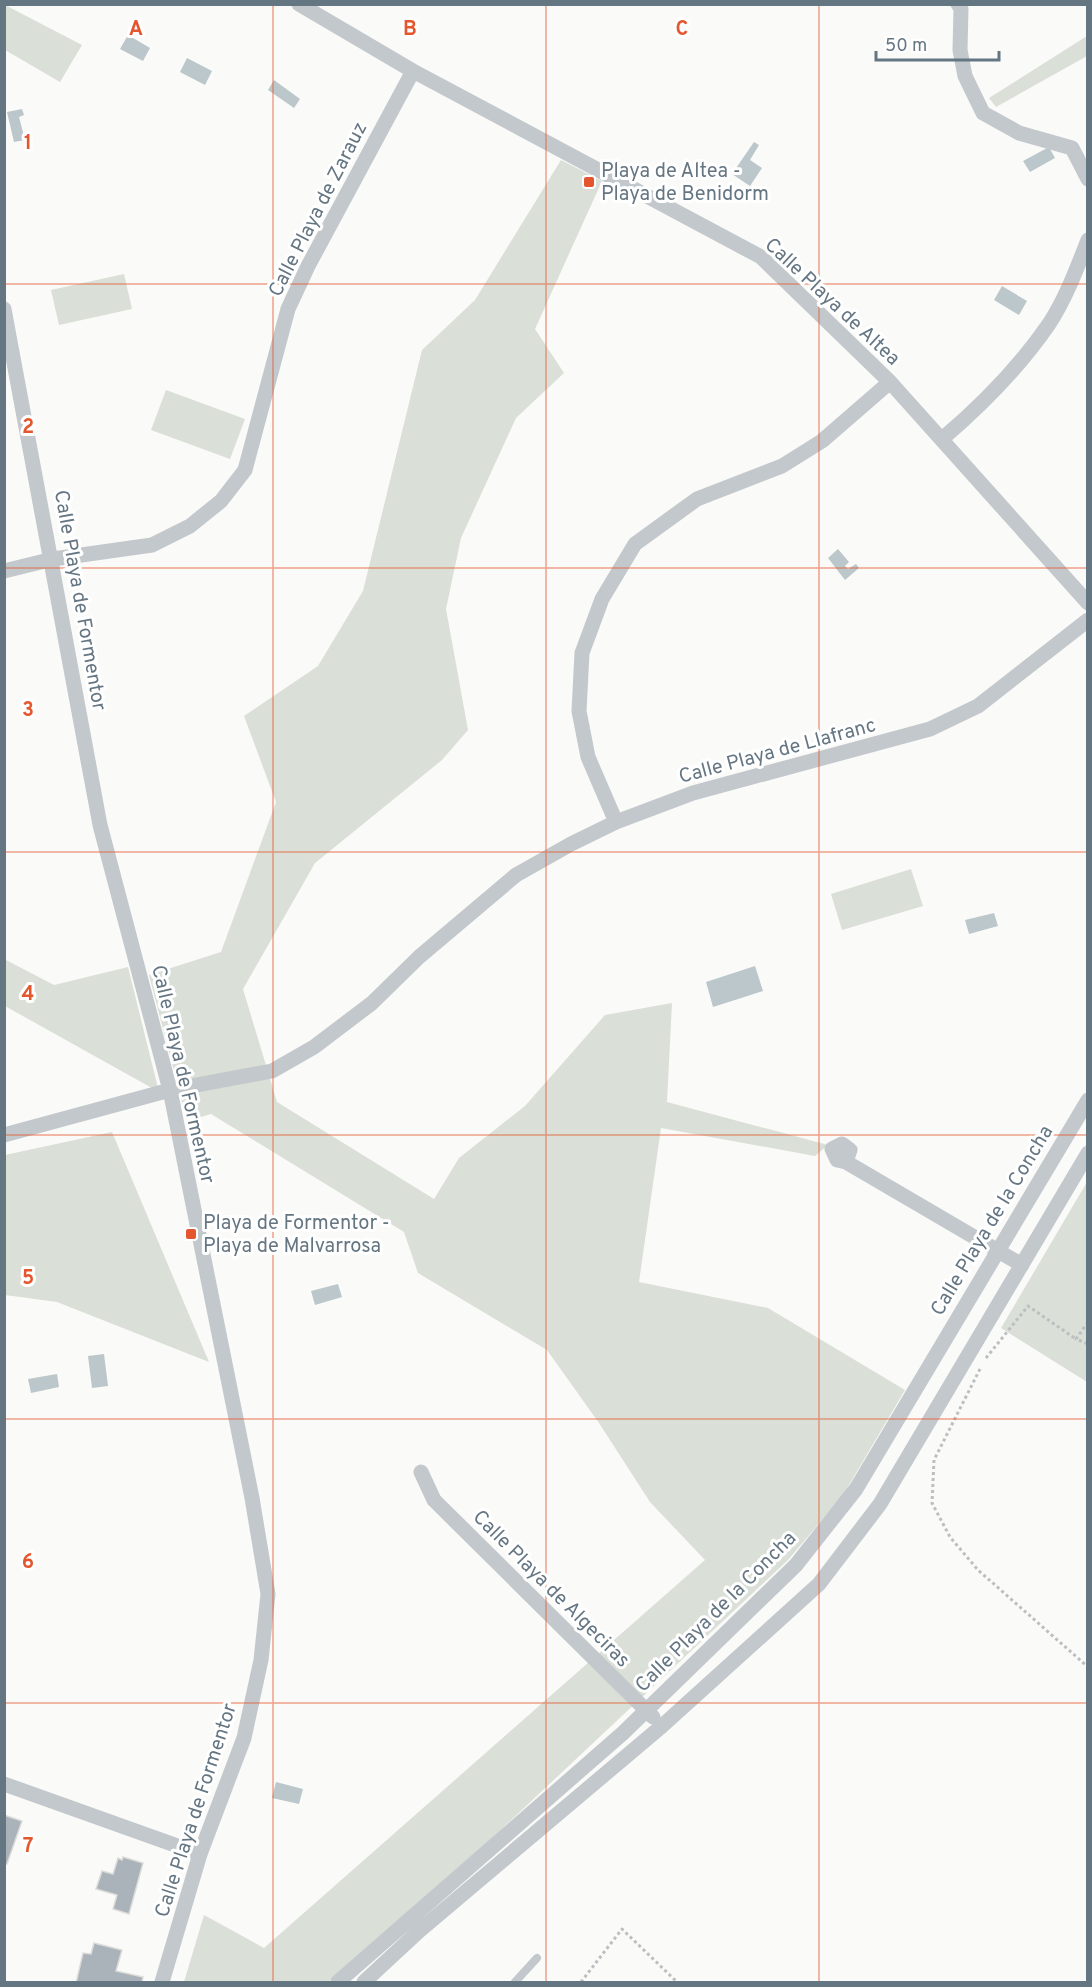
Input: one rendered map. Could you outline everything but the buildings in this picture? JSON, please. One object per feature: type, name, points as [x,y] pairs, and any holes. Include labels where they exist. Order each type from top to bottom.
[{"type":"street","name":"Calle Playa de Altea","points":[[299,4],[413,71],[761,257],[890,382],[1088,603]]},
{"type":"street","points":[[958,4],[961,9],[960,50],[964,76],[983,113],[1019,133],[1072,148],[1088,178]]},
{"type":"street","name":"Calle Playa de Zarauz","points":[[4,571],[53,559],[153,545],[190,526],[213,508],[245,470],[288,309],[308,266],[413,71]]},
{"type":"street","points":[[942,439],[969,416],[1049,324],[1075,275],[1088,240]]},
{"type":"street","name":"Calle Playa de Formentor","points":[[4,309],[53,559],[100,825],[170,1090],[252,1498],[268,1594],[261,1660],[244,1738],[200,1854],[162,1983]]},
{"type":"street","points":[[616,822],[588,757],[579,711],[582,653],[602,599],[635,544],[697,499],[782,466],[831,435],[890,382]]},
{"type":"street","name":"Calle Playa de Llafranc","points":[[4,1136],[170,1090],[272,1071],[314,1047],[372,1003],[419,957],[516,875],[571,844],[616,822],[729,782],[930,729],[978,706],[1088,621]]},
{"type":"street","name":"Calle Playa de la Concha","points":[[338,1983],[645,1710],[796,1565],[856,1489],[1088,1100]]},
{"type":"street","points":[[364,1983],[419,1931],[662,1726],[819,1584],[880,1504],[1088,1153]]},
{"type":"street","points":[[846,1162],[1022,1265]]},
{"type":"street","name":"Calle Playa de Algeciras","points":[[421,1472],[434,1500],[662,1726]]},
{"type":"street","points":[[4,1784],[200,1854]]},
{"type":"lane","points":[[515,1983],[537,1958]]},
{"type":"path","points":[[1088,1344],[1076,1339],[1028,1306],[985,1360],[948,1429],[934,1460],[932,1503],[950,1537],[978,1570],[1088,1667]]},
{"type":"path","points":[[1076,1339],[1088,1322]]},
{"type":"path","points":[[581,1983],[622,1929],[677,1983]]},
{"type":"shaded area","points":[[5,5],[82,45],[60,82],[5,50]]},
{"type":"shaded area","points":[[128,35],[150,48],[143,61],[120,49]]},
{"type":"shaded area","points":[[1087,36],[1087,56],[996,107],[989,98]]},
{"type":"shaded area","points":[[187,58],[212,71],[205,85],[180,72]]},
{"type":"shaded area","points":[[274,80],[300,99],[294,108],[268,90]]},
{"type":"shaded area","points":[[22,109],[24,115],[19,117],[25,140],[14,142],[7,112]]},
{"type":"shaded area","points":[[754,142],[759,145],[750,160],[762,168],[750,186],[732,174]]},
{"type":"shaded area","points":[[1049,147],[1055,158],[1030,172],[1023,161]]},
{"type":"shaded area","points":[[561,160],[602,181],[535,329],[564,373],[516,418],[461,538],[446,609],[468,730],[442,760],[315,863],[243,989],[277,1102],[434,1199],[459,1158],[525,1106],[605,1015],[672,1003],[667,1102],[828,1145],[815,1156],[661,1128],[639,1282],[768,1308],[905,1390],[843,1495],[788,1560],[492,1838],[328,1982],[184,1982],[204,1915],[264,1948],[705,1560],[650,1502],[599,1423],[547,1350],[418,1273],[404,1232],[211,1114],[187,1121],[149,975],[221,952],[276,802],[244,716],[318,666],[363,591],[422,350],[475,300]]},
{"type":"shaded area","points":[[124,274],[132,309],[59,325],[51,290]]},
{"type":"shaded area","points":[[1002,286],[1027,301],[1019,315],[994,300]]},
{"type":"shaded area","points":[[166,390],[245,419],[230,459],[151,430]]},
{"type":"shaded area","points":[[838,549],[849,562],[845,566],[848,569],[856,564],[859,568],[845,580],[828,558]]},
{"type":"shaded area","points":[[911,869],[923,906],[842,930],[831,894]]},
{"type":"shaded area","points":[[994,913],[998,926],[969,934],[965,920]]},
{"type":"shaded area","points":[[4,959],[54,985],[128,967],[159,1092],[5,1006]]},
{"type":"shaded area","points":[[755,966],[763,991],[713,1007],[706,982]]},
{"type":"shaded area","points":[[112,1132],[209,1362],[57,1302],[5,1295],[5,1155]]},
{"type":"shaded area","points":[[1087,1182],[1087,1382],[1001,1328]]},
{"type":"shaded area","points":[[338,1284],[342,1297],[315,1305],[311,1291]]},
{"type":"shaded area","points":[[104,1354],[108,1386],[92,1388],[88,1356]]},
{"type":"shaded area","points":[[57,1374],[59,1387],[31,1393],[28,1379]]},
{"type":"shaded area","points":[[276,1782],[303,1789],[299,1804],[272,1798]]},
{"type":"place","name":"Playa de Altea - Playa de Benidorm","points":[[589,182]]},
{"type":"place","name":"Playa de Formentor - Playa de Malvarrosa","points":[[191,1234]]}]
